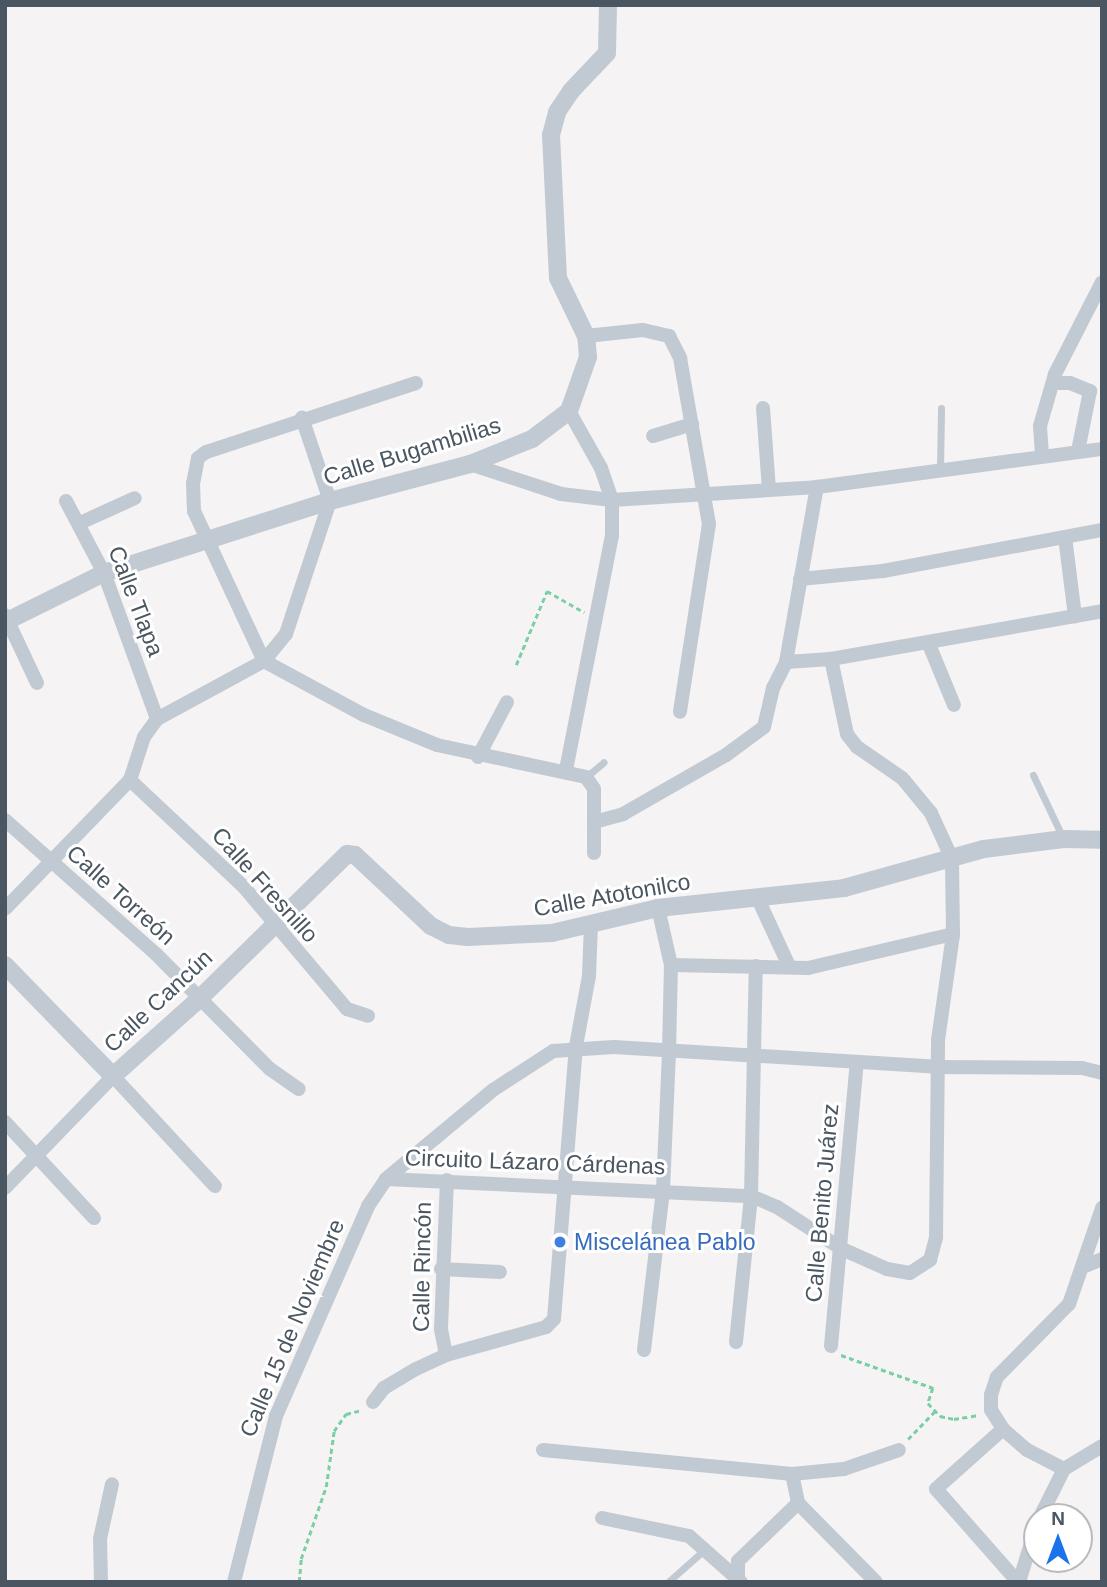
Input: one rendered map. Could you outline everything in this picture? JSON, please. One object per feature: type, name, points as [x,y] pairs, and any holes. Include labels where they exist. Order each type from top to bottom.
[{"type":"street","name":"Calle Bugambilias","points":[[6,619],[104,573],[330,501],[470,464],[532,439],[569,411],[585,374],[586,335],[558,278],[551,135],[557,112],[571,91],[607,53],[608,5]]},
{"type":"street","points":[[1042,454],[1040,426],[1060,361],[1102,282]]},
{"type":"street","points":[[586,335],[643,330],[669,336],[680,358],[706,493],[704,578],[680,712]]},
{"type":"street","points":[[416,383],[216,446],[198,458],[194,511],[264,661],[397,730],[478,757],[566,770],[586,777],[594,789],[594,853]]},
{"type":"street","points":[[1055,383],[1070,383],[1090,391],[1078,451]]},
{"type":"street","points":[[763,408],[769,490]]},
{"type":"street","points":[[566,770],[612,535],[611,500],[601,468],[569,411]]},
{"type":"street","points":[[5,909],[130,780],[144,737],[157,719],[264,661],[286,634],[330,501],[302,418]]},
{"type":"street","points":[[653,436],[692,424]]},
{"type":"street","points":[[470,464],[561,494],[611,500],[817,487],[1042,454],[1102,449]]},
{"type":"street","points":[[594,822],[623,814],[757,736],[764,727],[773,688],[786,662],[817,487]]},
{"type":"street","points":[[80,523],[135,498]]},
{"type":"street","name":"Calle Tlapa","points":[[66,501],[80,523],[104,573],[157,719]]},
{"type":"street","points":[[800,579],[883,571],[1102,530]]},
{"type":"street","points":[[1065,537],[1075,617]]},
{"type":"street","points":[[786,662],[831,659],[1102,611]]},
{"type":"street","points":[[6,619],[37,683]]},
{"type":"street","points":[[928,642],[954,705]]},
{"type":"street","points":[[831,659],[847,734],[856,747],[902,778],[931,813],[952,859],[953,934],[940,1013],[937,1067]]},
{"type":"street","points":[[478,757],[507,702]]},
{"type":"street","name":"Calle Fresnillo","points":[[130,780],[243,886],[272,924],[346,1009],[368,1016]]},
{"type":"street","name":"Calle Torreón","points":[[5,820],[156,954],[198,1000],[271,1069],[299,1089]]},
{"type":"street","name":"Calle Atotonilco","points":[[347,854],[355,855],[431,926],[449,935],[552,933],[658,908],[759,901],[844,888],[984,849],[1063,839],[1102,840]]},
{"type":"street","name":"Calle Cancún","points":[[5,1188],[113,1076],[198,1000],[272,924],[347,854]]},
{"type":"street","points":[[759,901],[789,966]]},
{"type":"street","points":[[644,1350],[663,1191],[669,1052],[671,965],[658,908]]},
{"type":"street","points":[[373,1402],[384,1388],[446,1355],[546,1327],[554,1319],[568,1186],[576,1046],[589,976],[591,924]]},
{"type":"street","points":[[671,965],[827,966],[953,934]]},
{"type":"street","points":[[5,965],[215,1186]]},
{"type":"street","points":[[736,1342],[751,1195],[757,1056],[756,966]]},
{"type":"street","name":"Circuito Lázaro Cárdenas","points":[[386,1179],[493,1090],[553,1051],[576,1046],[937,1067],[1083,1068],[1102,1073]]},
{"type":"street","name":"Calle Benito Juárez","points":[[831,1346],[857,1063]]},
{"type":"street","name":"Circuito Lázaro Cárdenas","points":[[386,1179],[751,1195],[777,1207],[842,1249],[887,1269],[910,1273],[921,1269],[930,1260],[936,1237],[937,1067]]},
{"type":"street","points":[[5,1122],[94,1218]]},
{"type":"street","name":"Calle 15 de Noviembre","points":[[234,1582],[276,1416],[339,1266],[386,1179]]},
{"type":"street","name":"Calle Rincón","points":[[446,1180],[440,1329],[446,1355]]},
{"type":"street","points":[[1064,1469],[1027,1450],[1003,1429],[992,1410],[996,1377],[1069,1304],[1102,1208]]},
{"type":"street","points":[[1084,1266],[1102,1259]]},
{"type":"street","points":[[441,1269],[500,1272]]},
{"type":"street","points":[[1003,1429],[936,1489],[1018,1582]]},
{"type":"street","points":[[1047,1503],[1064,1469],[1102,1446]]},
{"type":"street","points":[[543,1450],[792,1474],[844,1469],[899,1450]]},
{"type":"street","points":[[792,1474],[798,1503],[876,1582]]},
{"type":"street","points":[[101,1582],[100,1539],[112,1484]]},
{"type":"street","points":[[740,1581],[738,1561],[798,1503]]},
{"type":"street","points":[[602,1518],[672,1529],[706,1548],[740,1581]]},
{"type":"lane","points":[[940,468],[941,408]]},
{"type":"lane","points":[[586,777],[604,762]]},
{"type":"lane","points":[[1033,775],[1063,839]]},
{"type":"lane","points":[[668,1582],[706,1548]]},
{"type":"path","points":[[516,665],[547,591],[596,617]]},
{"type":"path","points":[[831,1346],[847,1358],[933,1388],[928,1403],[935,1411],[954,1419],[992,1410]]},
{"type":"path","points":[[299,1582],[301,1559],[326,1487],[334,1431],[346,1414],[373,1402]]},
{"type":"path","points":[[899,1450],[935,1411]]},
{"type":"place","name":"Miscelánea Pablo","points":[[560,1242]]}]
